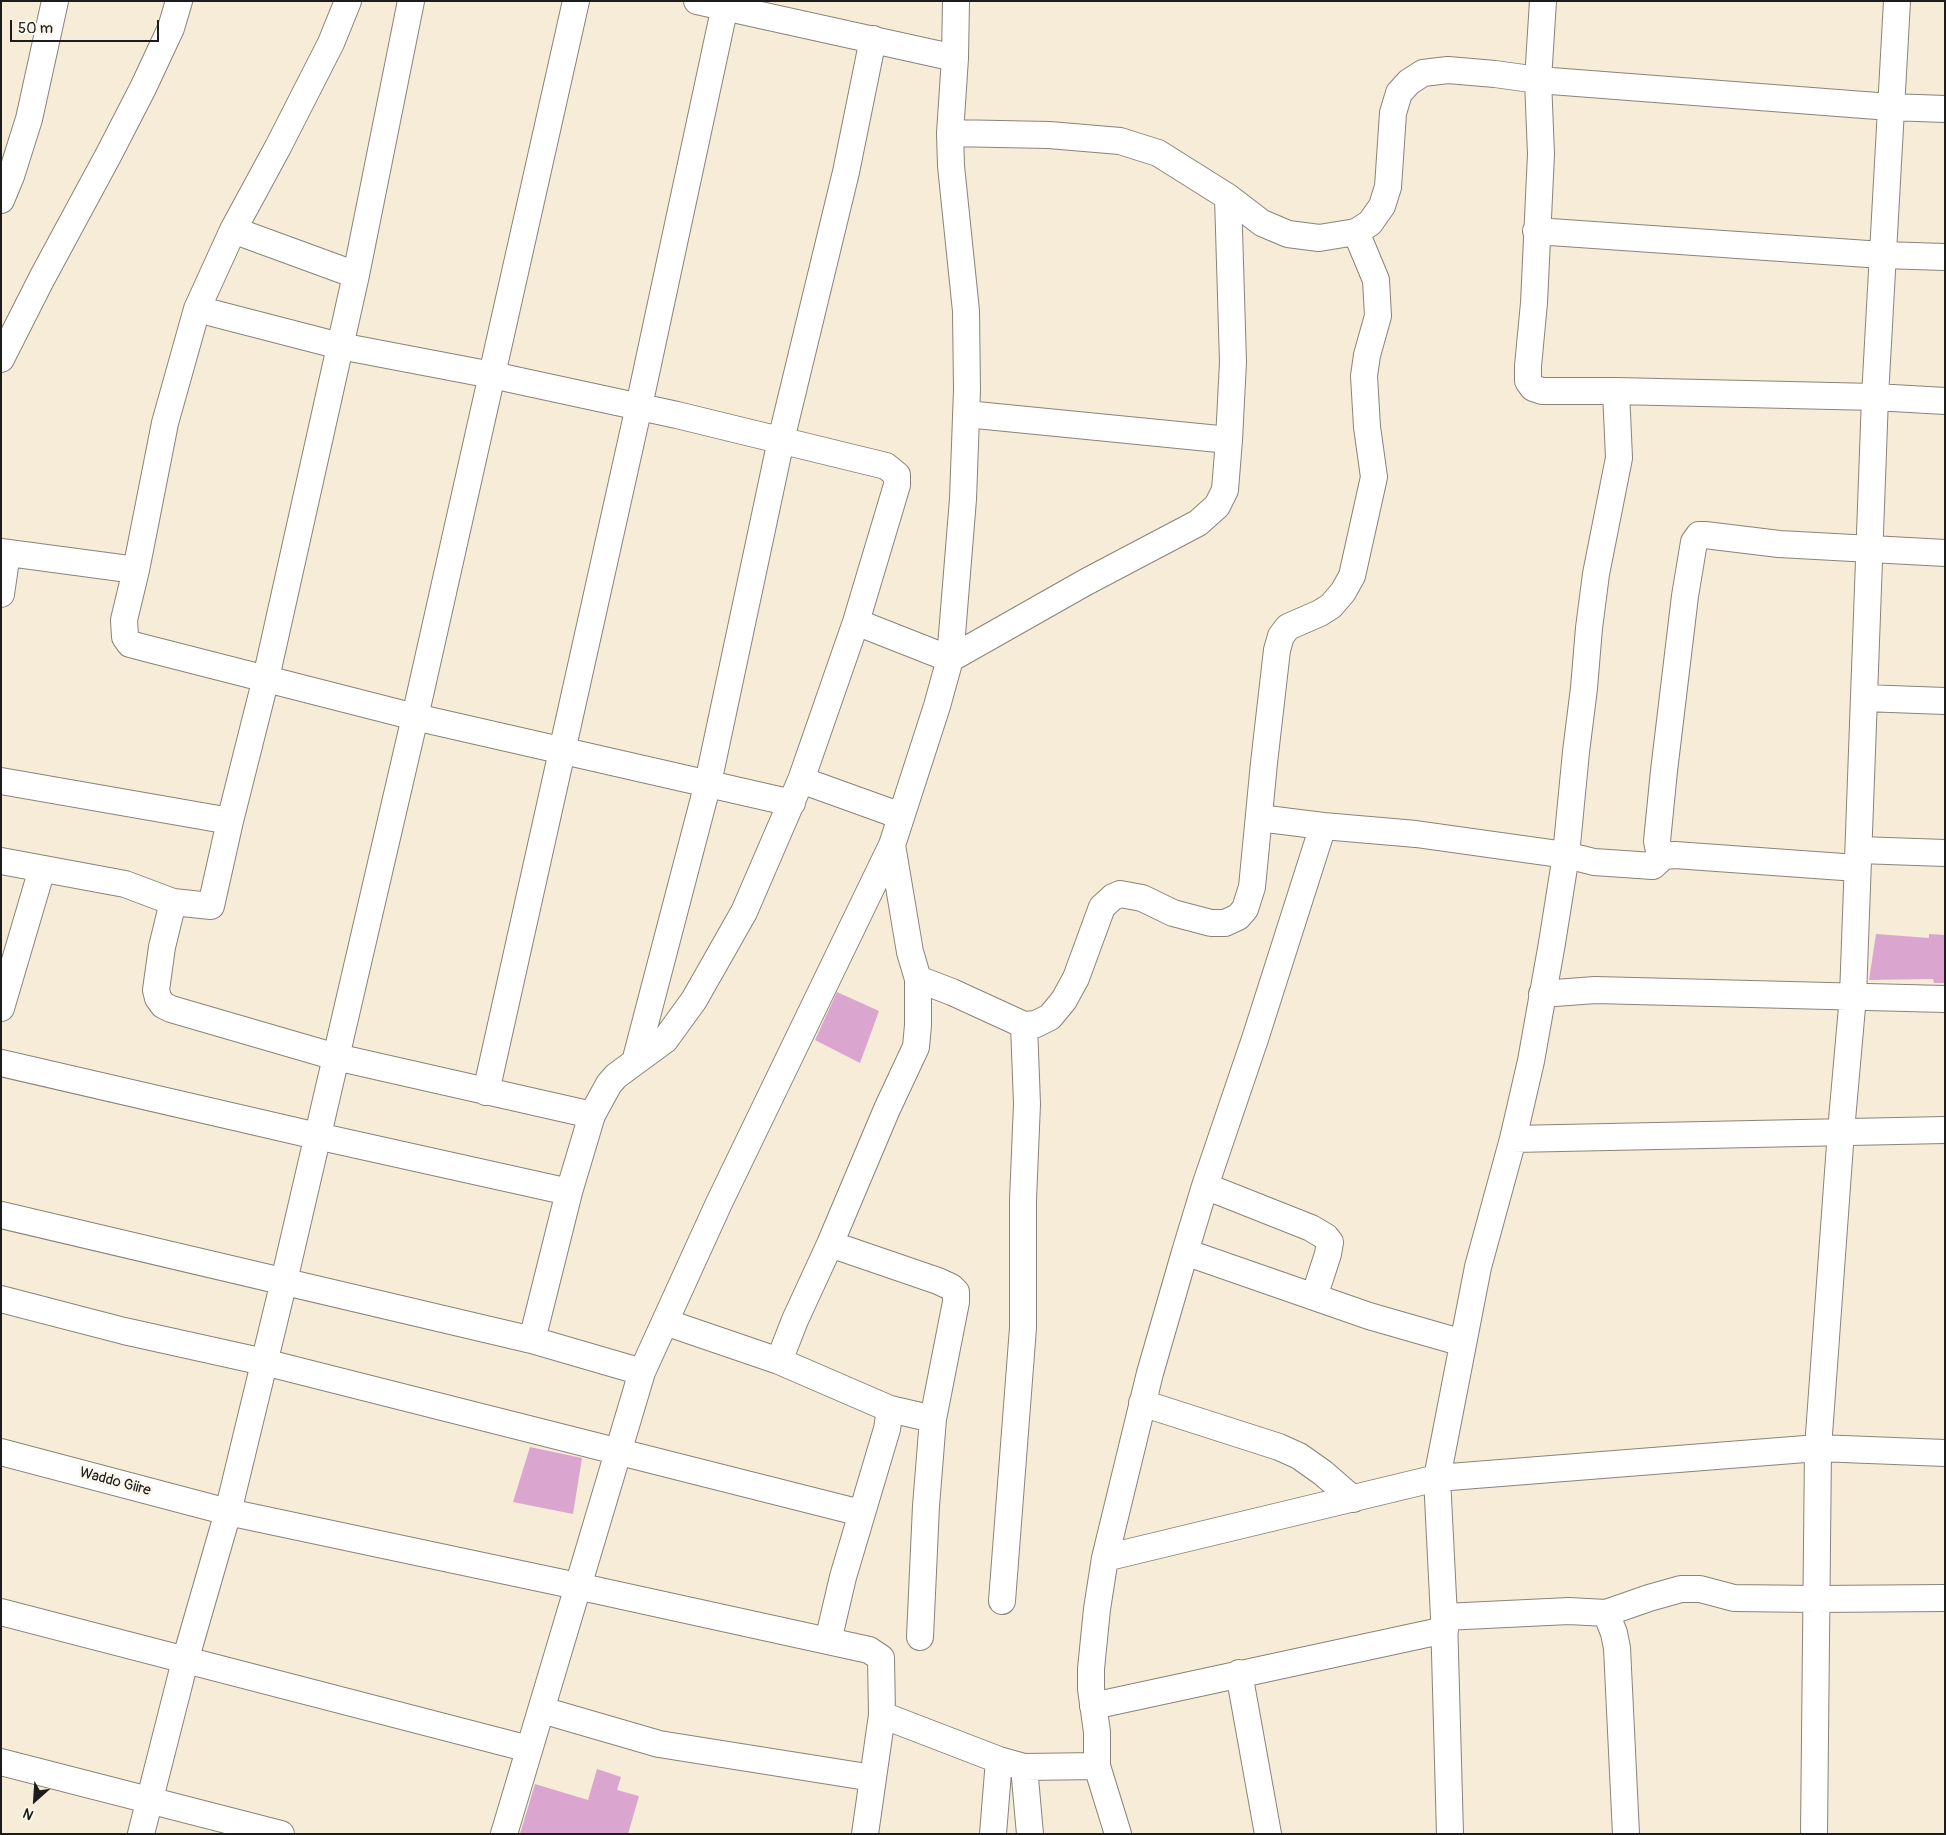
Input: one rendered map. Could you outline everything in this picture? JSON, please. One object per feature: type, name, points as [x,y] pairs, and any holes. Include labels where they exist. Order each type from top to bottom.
[{"type":"street","points":[[1,200],[11,176],[29,119],[55,1]]},
{"type":"street","points":[[1,359],[143,88],[170,28],[179,1]]},
{"type":"street","points":[[348,1],[331,43],[278,148],[233,230],[197,310],[165,423],[123,629],[124,637],[130,644],[414,718],[708,783],[797,791],[901,816]]},
{"type":"street","points":[[1,861],[124,884],[172,902],[212,906],[230,821],[266,678],[356,275],[411,1]]},
{"type":"street","points":[[141,1834],[185,1661],[228,1512],[284,1281],[414,718],[576,1]]},
{"type":"street","points":[[697,1],[726,4],[955,58]]},
{"type":"street","points":[[504,1834],[642,1372],[723,1194],[892,844],[937,706],[950,659],[962,499],[966,414],[966,311],[951,166],[950,134],[955,58],[956,1]]},
{"type":"street","points":[[1543,1],[1538,80],[1542,154],[1536,231],[1534,303],[1528,366],[1529,385],[1542,391],[1875,397],[1945,401]]},
{"type":"street","points":[[1814,1834],[1818,1448],[1841,1131],[1854,996],[1875,397],[1897,1]]},
{"type":"street","points":[[486,1092],[639,406],[726,4]]},
{"type":"street","points":[[635,1062],[708,783],[781,440],[846,172],[873,39]]},
{"type":"street","points":[[950,134],[1049,135],[1120,141],[1158,153],[1228,197],[1262,223],[1288,234],[1320,238],[1356,232],[1370,223],[1382,206],[1388,187],[1393,113],[1399,93],[1409,82],[1423,74],[1448,70],[1538,80],[1890,107],[1945,109]]},
{"type":"street","points":[[950,659],[1086,582],[1198,523],[1217,506],[1225,490],[1233,362],[1228,197]]},
{"type":"street","points":[[233,230],[356,275]]},
{"type":"street","points":[[1536,231],[1882,255],[1945,257]]},
{"type":"street","points":[[918,979],[952,992],[1024,1025],[1036,1024],[1050,1017],[1064,1000],[1076,978],[1102,907],[1113,897],[1120,894],[1142,898],[1173,913],[1211,923],[1226,923],[1238,917],[1244,909],[1252,887],[1277,650],[1281,636],[1288,627],[1331,606],[1343,592],[1352,576],[1374,477],[1367,427],[1364,376],[1367,356],[1378,316],[1376,280],[1356,232]]},
{"type":"street","points":[[197,310],[340,346],[639,406],[886,466],[897,475],[897,485],[856,622],[797,791],[744,912],[694,1000],[665,1040],[608,1084],[592,1115],[569,1192],[532,1340]]},
{"type":"street","points":[[1450,1834],[1445,1623],[1437,1478],[1478,1267],[1513,1139],[1531,1061],[1566,854],[1589,628],[1598,564],[1619,458],[1616,391]]},
{"type":"street","points":[[966,414],[1229,440]]},
{"type":"street","points":[[1664,856],[1659,851],[1657,841],[1664,770],[1685,596],[1696,537],[1705,535],[1778,544],[1945,553]]},
{"type":"street","points":[[1,594],[4,552],[136,570]]},
{"type":"street","points":[[856,622],[950,659]]},
{"type":"street","points":[[1864,698],[1945,701]]},
{"type":"street","points":[[1,782],[230,821]]},
{"type":"street","points":[[1259,818],[1416,834],[1566,854],[1594,862],[1652,866],[1664,856],[1675,854],[1858,859],[1945,853]]},
{"type":"street","points":[[1118,1834],[1097,1766],[1096,1732],[1091,1689],[1097,1609],[1105,1558],[1142,1403],[1205,1186],[1255,1040],[1323,826]]},
{"type":"street","points":[[779,1361],[887,1109],[916,1047],[918,979],[910,952],[892,844]]},
{"type":"street","points":[[1,1008],[42,868]]},
{"type":"street","points":[[172,902],[162,948],[156,990],[158,998],[163,1005],[171,1009],[336,1057],[592,1115]]},
{"type":"street","points":[[1542,994],[1595,990],[1945,999]]},
{"type":"street","points":[[1002,1601],[1023,1328],[1023,1200],[1027,1104],[1024,1025]]},
{"type":"street","points":[[1,1063],[569,1192]]},
{"type":"street","points":[[1513,1139],[1945,1130]]},
{"type":"street","points":[[1205,1186],[1311,1228],[1330,1242],[1314,1297]]},
{"type":"street","points":[[1,1214],[532,1340],[642,1372]]},
{"type":"street","points":[[830,1244],[938,1281],[951,1287],[956,1292],[956,1302],[933,1419],[926,1506],[920,1637]]},
{"type":"street","points":[[1186,1252],[1369,1316],[1463,1343]]},
{"type":"street","points":[[1,1299],[124,1331],[264,1362],[861,1513]]},
{"type":"street","points":[[665,1322],[779,1361],[890,1408],[933,1419]]},
{"type":"street","points":[[1142,1403],[1299,1456],[1323,1473],[1353,1499]]},
{"type":"street","points":[[828,1641],[843,1577],[887,1429],[890,1408]]},
{"type":"street","points":[[1105,1558],[1437,1478],[1818,1448],[1945,1453]]},
{"type":"street","name":"Waddo Giire","points":[[1,1452],[228,1512],[869,1650],[881,1658],[882,1715]]},
{"type":"street","points":[[1093,1706],[1445,1623],[1569,1611],[1606,1613],[1681,1589],[1700,1589],[1734,1598],[1945,1598]]},
{"type":"street","points":[[1,1612],[529,1749]]},
{"type":"street","points":[[1606,1613],[1614,1633],[1617,1648],[1626,1834]]},
{"type":"street","points":[[1239,1673],[1268,1834]]},
{"type":"street","points":[[542,1710],[659,1744],[873,1778]]},
{"type":"street","points":[[865,1834],[882,1715],[999,1760],[1024,1767],[1097,1766]]},
{"type":"street","points":[[993,1834],[999,1760]]},
{"type":"street","points":[[1,1762],[281,1834]]},
{"type":"street","points":[[1024,1767],[1030,1834]]},
{"type":"building","points":[[1876,934],[1929,938],[1929,934],[1945,935],[1945,983],[1934,983],[1933,979],[1869,980]]},
{"type":"building","points":[[837,992],[879,1011],[860,1063],[815,1040]]},
{"type":"building","points":[[530,1447],[582,1458],[573,1514],[513,1502]]},
{"type":"building","points":[[597,1769],[621,1777],[617,1790],[639,1796],[628,1834],[520,1834],[535,1784],[588,1800]]}]
